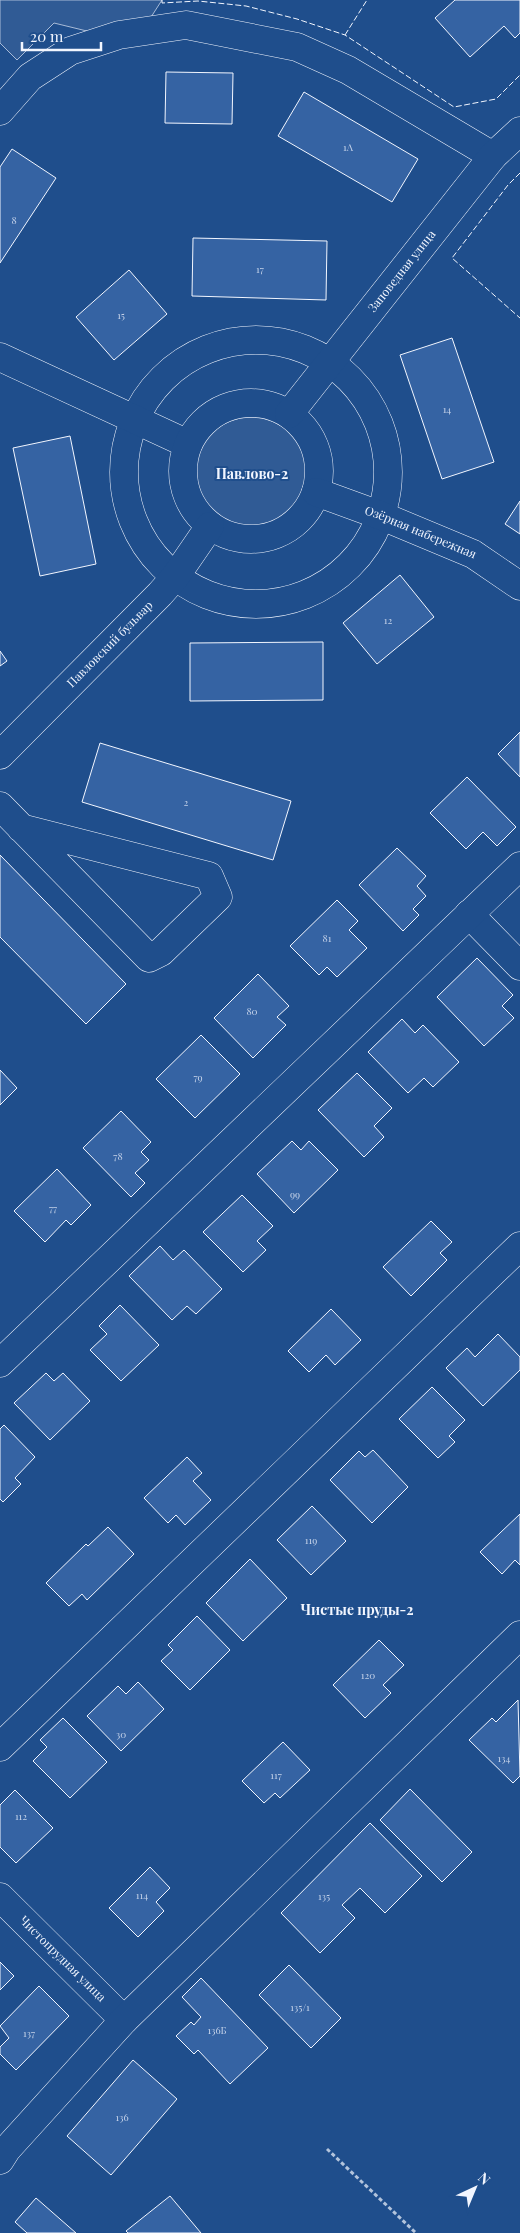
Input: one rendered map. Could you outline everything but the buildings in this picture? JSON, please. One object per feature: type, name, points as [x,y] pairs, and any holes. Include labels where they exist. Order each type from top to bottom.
[{"type":"street","points":[[0,111],[30,77],[70,51],[119,35],[186,25],[297,47],[348,70],[493,156]]},
{"type":"street","name":"Заповедная улица","points":[[289,414],[493,156],[520,131]]},
{"type":"street","points":[[241,340],[288,343],[331,362],[362,392],[382,431],[389,474],[382,516],[362,553],[332,581],[295,599],[254,605],[212,598],[175,577],[151,553],[134,523],[124,490],[124,455],[134,419],[158,382],[196,353],[241,340]]},
{"type":"street","points":[[0,358],[188,444]]},
{"type":"street","points":[[243,403],[267,404],[289,414],[305,429],[316,448],[319,470],[316,492],[304,515],[284,531],[259,539],[233,537],[210,526],[194,510],[184,489],[182,466],[188,444],[201,424],[220,410],[243,403]]},
{"type":"street","name":"Озёрная набережная","points":[[316,492],[382,516],[473,554],[520,586]]},
{"type":"street","name":"Павловский бульвар","points":[[0,755],[175,577],[210,526]]},
{"type":"street","points":[[0,806],[21,828],[149,958],[161,952],[218,897],[209,876],[21,828]]},
{"type":"street","points":[[0,1363],[520,866]]},
{"type":"street","points":[[469,914],[520,966]]},
{"type":"street","points":[[0,1747],[520,1246]]},
{"type":"street","points":[[0,2160],[7,2149],[124,2020],[520,1635]]},
{"type":"street","name":"Чистопрудная улица","points":[[0,1897],[124,2020]]},
{"type":"path","points":[[326,2149],[416,2233]]},
{"type":"shaded area","points":[[0,0],[162,0],[144,28],[95,33],[54,23],[17,60],[0,43]]},
{"type":"shaded area","points":[[251,417],[272,421],[291,433],[303,452],[307,473],[303,494],[291,513],[272,525],[251,529],[230,525],[211,513],[199,494],[195,473],[199,452],[211,433],[230,421]]},
{"type":"fence","points":[[162,0],[162,3],[198,1],[246,6],[297,19],[345,35],[454,107],[496,99],[520,75]]},
{"type":"fence","points":[[345,35],[367,0]]},
{"type":"fence","points":[[520,173],[508,185],[452,258],[520,318]]},
{"type":"district","name":"Павлово-2","points":[[252,474]]},
{"type":"district","name":"Чистые пруды-2","points":[[357,1610]]}]
